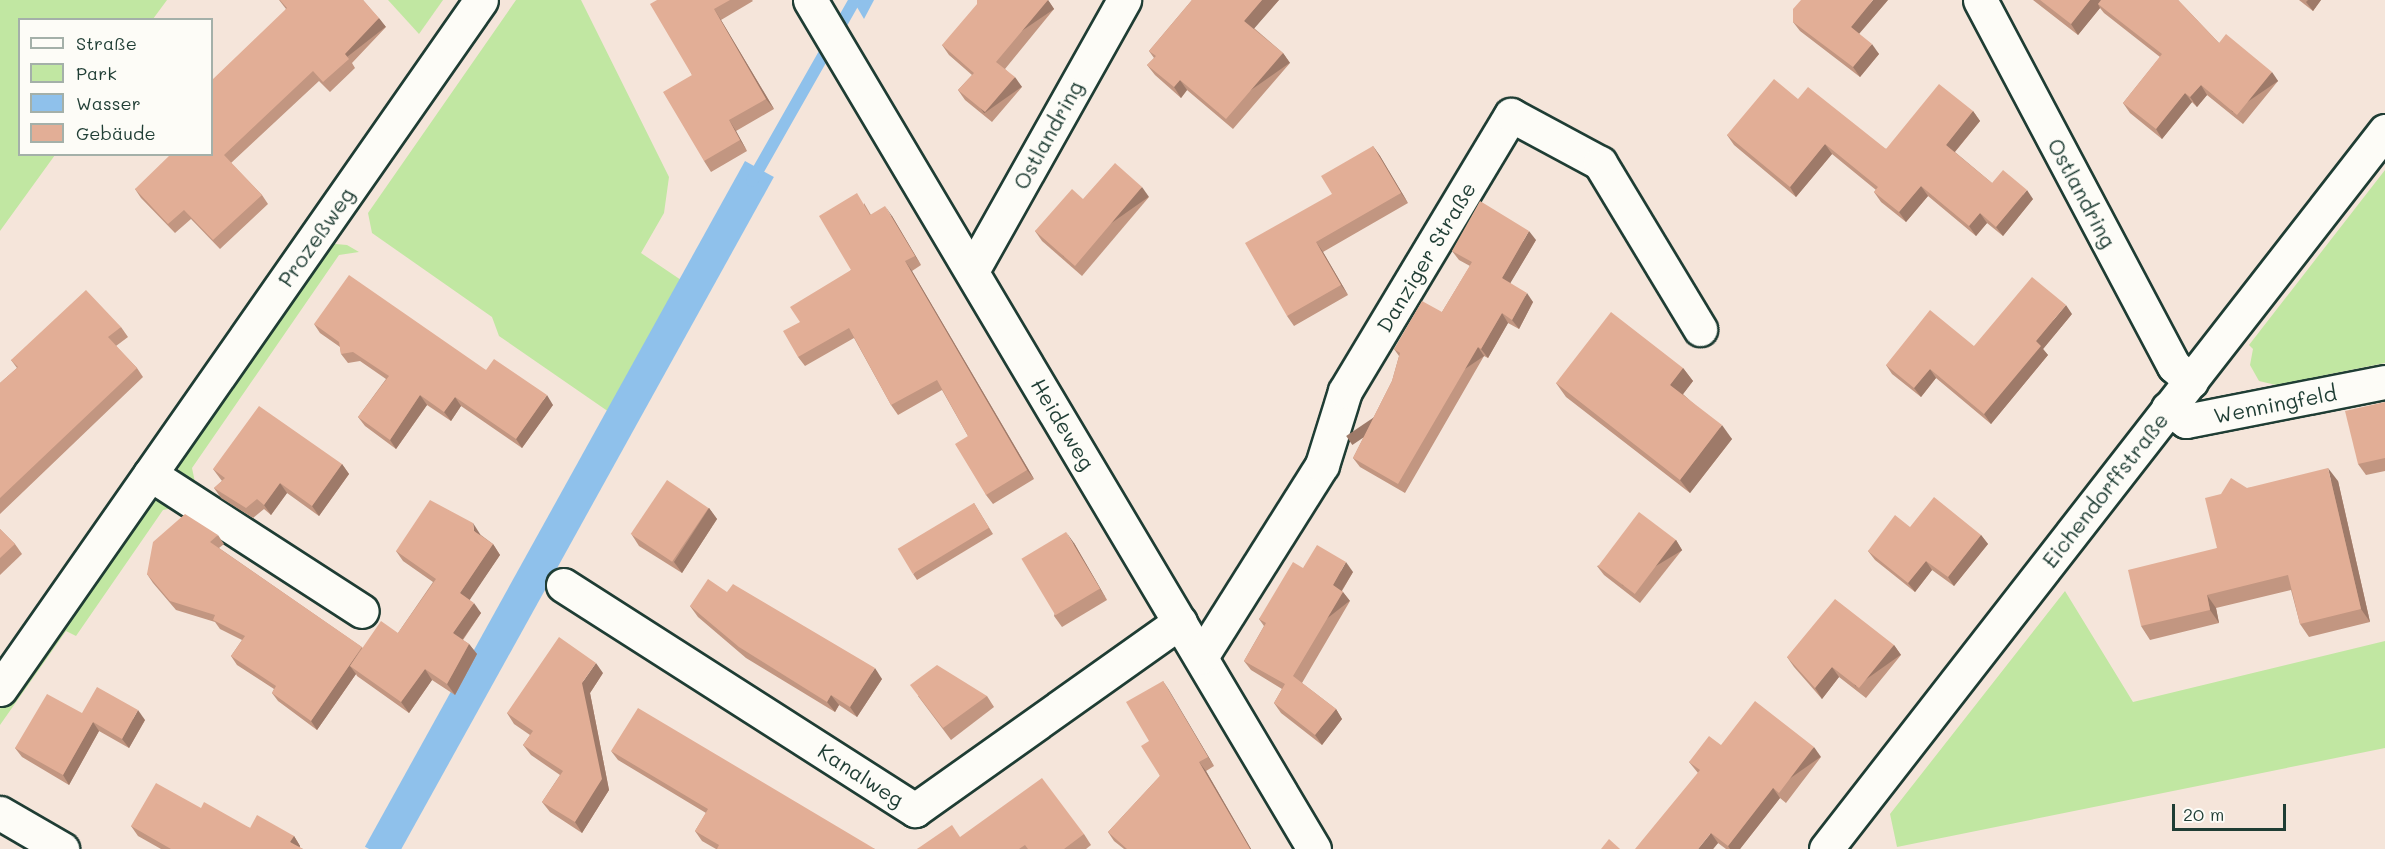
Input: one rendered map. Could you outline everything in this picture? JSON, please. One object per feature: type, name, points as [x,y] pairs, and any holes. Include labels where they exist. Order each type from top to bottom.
[{"type":"street","name":"Prozeßweg","points":[[0,688],[481,0]]},
{"type":"street","name":"Ostlandring","points":[[972,271],[1124,0]]},
{"type":"street","name":"Ostlandring","points":[[1980,0],[2174,366],[2191,381]]},
{"type":"street","name":"Heideweg","points":[[812,4],[1314,849]]},
{"type":"street","name":"Danziger Straße","points":[[1201,657],[1322,465],[1345,391],[1511,115],[1600,163],[1700,330]]},
{"type":"street","name":"Eichendorffstraße","points":[[1826,849],[2385,131]]},
{"type":"street","name":"Wenningfeld","points":[[2168,408],[2186,421],[2385,382]]},
{"type":"street","points":[[150,474],[362,611]]},
{"type":"street","name":"Kanalweg","points":[[563,585],[915,810],[1180,622]]},
{"type":"street","points":[[0,813],[62,849]]},
{"type":"green space","points":[[0,0],[167,0],[154,18],[18,18],[18,156],[54,156],[0,231]]},
{"type":"green space","points":[[388,0],[443,0],[419,34]]},
{"type":"green space","points":[[516,0],[581,0],[669,177],[664,213],[641,253],[681,280],[609,412],[499,336],[492,317],[372,233],[368,213]]},
{"type":"green space","points":[[2385,170],[2385,363],[2276,385],[2259,381],[2250,365],[2253,349],[2249,345]]},
{"type":"green space","points":[[324,243],[347,245],[359,252],[339,255],[192,468],[196,487],[179,472],[177,457]]},
{"type":"green space","points":[[162,495],[182,506],[163,510],[76,636],[66,631],[0,725],[0,709],[148,497]]},
{"type":"green space","points":[[2065,591],[2133,702],[2385,641],[2385,748],[1897,847],[1890,814]]},
{"type":"water","points":[[853,0],[874,0],[864,19],[854,2]]},
{"type":"water","points":[[745,161],[774,177],[401,849],[369,849],[365,847]]},
{"type":"building","points":[[280,0],[363,0],[379,18],[345,54],[349,59],[323,82],[313,71],[224,155],[262,195],[213,240],[184,210],[168,224],[135,189],[169,156],[213,156],[213,79],[287,8]]},
{"type":"building","points":[[657,0],[730,0],[714,9],[766,99],[729,120],[740,140],[704,161],[663,92],[692,75],[650,4]]},
{"type":"building","points":[[977,0],[1048,0],[996,62],[1015,77],[985,112],[958,90],[974,73],[942,45],[977,4]]},
{"type":"building","points":[[1192,0],[1262,0],[1244,21],[1283,53],[1226,119],[1180,80],[1174,87],[1147,65],[1156,56],[1149,51]]},
{"type":"building","points":[[1801,0],[1873,0],[1851,27],[1872,44],[1853,67],[1793,22],[1793,9]]},
{"type":"building","points":[[2040,0],[2090,0],[2071,24]]},
{"type":"building","points":[[2101,0],[2178,0],[2219,43],[2226,34],[2272,72],[2237,115],[2201,85],[2190,97],[2185,93],[2156,129],[2123,103],[2162,54],[2098,4]]},
{"type":"building","points":[[1774,79],[1798,99],[1808,87],[1886,149],[1939,84],[1973,111],[1946,145],[1992,183],[2003,170],[2027,190],[1996,227],[1980,213],[1969,226],[1921,186],[1899,212],[1874,192],[1878,187],[1825,144],[1790,187],[1727,135]]},
{"type":"building","points":[[1373,146],[1401,193],[1316,242],[1341,285],[1287,316],[1245,243],[1332,194],[1321,176]]},
{"type":"building","points":[[1115,163],[1142,187],[1075,266],[1035,231],[1072,189],[1083,199]]},
{"type":"building","points":[[857,193],[870,215],[885,206],[915,256],[905,261],[1027,470],[986,495],[955,444],[968,436],[937,380],[891,405],[849,328],[798,357],[783,331],[800,322],[790,307],[851,270],[819,216]]},
{"type":"building","points":[[1480,201],[1529,231],[1502,278],[1527,293],[1512,320],[1502,313],[1481,349],[1478,347],[1398,484],[1353,458],[1392,381],[1400,353],[1394,349],[1422,301],[1442,312],[1472,262],[1452,251]]},
{"type":"building","points":[[349,275],[486,370],[494,359],[547,395],[516,439],[455,397],[444,412],[420,395],[390,440],[358,417],[389,376],[353,352],[341,354],[339,342],[314,324]]},
{"type":"building","points":[[2032,277],[2066,305],[2036,341],[2041,346],[1984,414],[1930,369],[1914,388],[1886,365],[1930,310],[1974,346]]},
{"type":"building","points":[[86,290],[121,327],[108,337],[137,368],[0,498],[0,383],[18,367],[11,360]]},
{"type":"building","points":[[1611,312],[1683,368],[1670,385],[1722,425],[1680,480],[1556,383]]},
{"type":"building","points":[[2385,402],[2385,458],[2358,464],[2345,411]]},
{"type":"building","points":[[259,406],[342,464],[312,506],[280,483],[264,505],[257,499],[246,508],[214,488],[225,478],[213,469]]},
{"type":"building","points":[[2328,468],[2361,609],[2300,624],[2288,575],[2207,595],[2210,610],[2141,626],[2128,570],[2217,548],[2205,498],[2221,494],[2231,478],[2247,488]]},
{"type":"building","points":[[667,480],[708,508],[672,562],[631,534]]},
{"type":"building","points":[[1934,497],[1981,535],[1948,577],[1926,561],[1908,583],[1868,551],[1895,515],[1910,527]]},
{"type":"building","points":[[430,500],[473,523],[474,531],[493,544],[460,593],[474,603],[453,633],[469,644],[447,684],[425,669],[401,702],[350,666],[381,621],[398,633],[436,579],[396,551]]},
{"type":"building","points":[[974,503],[989,528],[913,574],[898,549]]},
{"type":"building","points":[[1639,512],[1676,540],[1635,594],[1598,566]]},
{"type":"building","points":[[185,514],[218,535],[210,542],[362,647],[311,721],[272,693],[276,686],[231,656],[245,636],[213,620],[215,615],[170,601],[147,574],[153,542]]},
{"type":"building","points":[[0,529],[15,544],[0,558]]},
{"type":"building","points":[[1066,532],[1100,589],[1055,615],[1021,559]]},
{"type":"building","points":[[1317,545],[1346,562],[1333,585],[1343,592],[1293,676],[1336,709],[1315,735],[1274,703],[1285,684],[1244,661],[1266,623],[1259,619],[1293,562],[1303,568]]},
{"type":"building","points":[[708,579],[727,592],[733,584],[875,668],[850,707],[831,695],[827,702],[739,647],[690,606]]},
{"type":"building","points":[[1835,599],[1894,645],[1859,688],[1832,667],[1815,688],[1787,657]]},
{"type":"building","points":[[559,637],[596,663],[582,683],[602,779],[575,822],[542,802],[563,771],[523,745],[533,731],[507,713]]},
{"type":"building","points":[[937,665],[987,696],[943,728],[910,685]]},
{"type":"building","points":[[1163,681],[1208,757],[1199,762],[1250,849],[1127,849],[1108,832],[1160,776],[1141,746],[1149,741],[1126,702]]},
{"type":"building","points":[[97,687],[138,710],[122,739],[93,722],[63,775],[15,748],[47,694],[82,713]]},
{"type":"building","points":[[1755,701],[1814,747],[1779,793],[1773,788],[1728,846],[1711,833],[1698,849],[1635,849],[1700,770],[1689,762],[1709,736],[1721,745]]},
{"type":"building","points":[[638,708],[875,849],[717,849],[719,845],[695,831],[708,809],[611,751]]},
{"type":"building","points":[[1042,778],[1084,834],[1064,849],[1028,849],[1025,845],[1019,849],[917,849],[952,825],[960,837]]},
{"type":"building","points":[[156,783],[201,808],[204,802],[250,828],[257,815],[294,836],[290,842],[303,849],[171,849],[131,826]]},
{"type":"building","points":[[1609,839],[1620,849],[1601,849]]},
{"type":"waterway","points":[[752,181],[855,0]]}]
